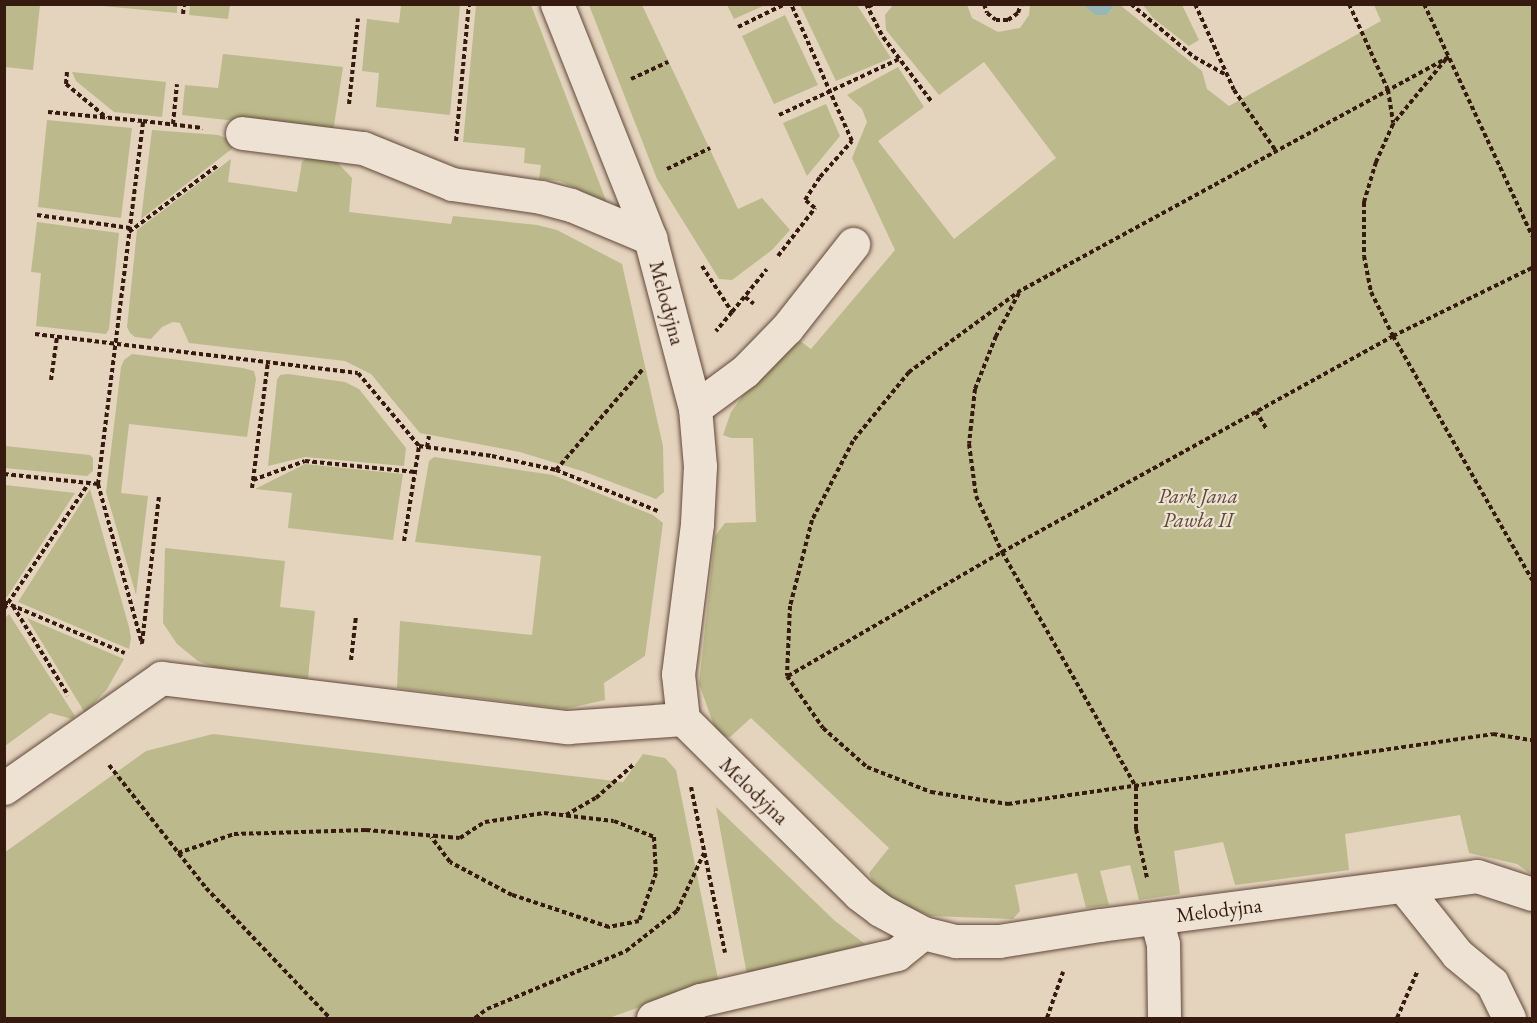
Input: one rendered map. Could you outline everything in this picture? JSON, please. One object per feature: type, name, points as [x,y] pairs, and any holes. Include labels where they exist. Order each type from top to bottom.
[{"type":"street","name":"Melodyjna","points":[[557,4],[650,238],[694,408],[700,466],[697,524],[678,674],[683,719],[860,894],[880,910],[922,933],[956,941],[999,941],[1477,876],[1533,894]]},
{"type":"street","points":[[242,134],[363,148],[452,184],[541,197],[571,205],[650,238]]},
{"type":"street","points":[[694,408],[745,371],[787,328],[853,244]]},
{"type":"street","points":[[4,788],[161,678],[568,727],[683,719]]},
{"type":"street","points":[[1403,886],[1457,954],[1492,983],[1509,1018]]},
{"type":"street","points":[[1156,918],[1163,944],[1164,1018]]},
{"type":"street","points":[[652,1018],[700,1000],[735,1005],[897,954],[922,933]]},
{"type":"path","points":[[183,14],[184,4]]},
{"type":"path","points":[[452,184],[469,4]]},
{"type":"path","points":[[738,27],[785,4]]},
{"type":"path","points":[[778,256],[815,208],[806,200],[820,177],[852,141],[791,4]]},
{"type":"path","points":[[874,4],[867,6],[883,37],[932,101]]},
{"type":"path","points":[[984,4],[987,13],[996,20],[1008,20],[1018,14],[1021,4]]},
{"type":"path","points":[[1131,4],[1194,57],[1228,75]]},
{"type":"path","points":[[1203,4],[1196,6],[1234,90],[1276,151]]},
{"type":"path","points":[[1349,4],[1388,90],[1393,124]]},
{"type":"path","points":[[1424,4],[1533,236]]},
{"type":"path","points":[[344,146],[358,18]]},
{"type":"path","points":[[1449,57],[1021,290],[909,372],[853,441],[812,520],[790,606],[787,676],[823,728],[867,767],[931,792],[1008,804],[1493,734],[1533,740]]},
{"type":"path","points":[[1449,57],[1393,124],[1376,162],[1364,202],[1364,256],[1371,292],[1393,336],[1533,580]]},
{"type":"path","points":[[779,115],[899,59]]},
{"type":"path","points":[[626,82],[668,62]]},
{"type":"path","points":[[67,72],[66,84],[107,118]]},
{"type":"path","points":[[173,124],[177,84]]},
{"type":"path","points":[[37,215],[130,230],[239,149],[242,134],[173,124],[48,112]]},
{"type":"path","points":[[142,122],[98,484],[145,655]]},
{"type":"path","points":[[660,172],[710,148]]},
{"type":"path","points":[[787,676],[1002,552],[1393,336],[1533,268]]},
{"type":"path","points":[[732,312],[767,269]]},
{"type":"path","points":[[1021,290],[996,336],[975,389],[969,444],[976,496],[1002,552],[1136,787],[1136,829],[1156,918]]},
{"type":"path","points":[[35,334],[358,373],[419,446],[556,470],[660,511]]},
{"type":"path","points":[[51,380],[57,337]]},
{"type":"path","points":[[556,470],[650,361]]},
{"type":"path","points":[[252,488],[268,362]]},
{"type":"path","points":[[1256,411],[1267,430]]},
{"type":"path","points":[[427,447],[429,436]]},
{"type":"path","points":[[404,541],[419,446]]},
{"type":"path","points":[[253,480],[305,461],[415,472]]},
{"type":"path","points":[[4,474],[98,484]]},
{"type":"path","points":[[4,609],[88,483]]},
{"type":"path","points":[[142,644],[159,497]]},
{"type":"path","points":[[9,604],[133,658]]},
{"type":"path","points":[[9,604],[88,727],[93,746],[206,888],[330,1018]]},
{"type":"path","points":[[565,815],[596,798],[639,760]]},
{"type":"path","points":[[689,775],[735,1005]]},
{"type":"path","points":[[178,853],[234,834],[366,830],[460,838],[485,822],[544,813],[614,821],[654,837],[656,873],[639,921],[609,927],[512,895],[450,862],[431,837]]},
{"type":"path","points":[[475,1018],[487,1010],[626,951],[677,911],[704,853]]},
{"type":"path","points":[[1397,1018],[1415,973],[1444,938]]},
{"type":"path","points":[[1047,1018],[1065,968]]},
{"type":"green space","points":[[177,4],[177,13],[92,5]]},
{"type":"green space","points":[[4,5],[40,5],[33,70],[5,67]]},
{"type":"green space","points":[[190,5],[230,5],[228,19],[189,15]]},
{"type":"green space","points":[[401,5],[460,5],[450,115],[376,107],[379,73],[362,71],[367,19],[399,23]]},
{"type":"green space","points":[[476,5],[531,5],[607,203],[560,181],[539,179],[541,165],[524,163],[525,148],[463,142]]},
{"type":"green space","points":[[589,5],[642,5],[738,209],[762,198],[790,230],[772,250],[732,280],[719,279],[657,179]]},
{"type":"green space","points":[[727,5],[765,5],[734,19]]},
{"type":"green space","points":[[800,5],[857,5],[891,58],[836,81]]},
{"type":"green space","name":"Park Jana Pawła II","points":[[893,5],[967,5],[972,18],[998,32],[1020,28],[1029,15],[1030,5],[1083,5],[1107,15],[1115,5],[1120,5],[1202,71],[1207,89],[1229,106],[1381,21],[1374,5],[1532,5],[1532,875],[1517,864],[1469,853],[1460,815],[1345,834],[1349,870],[1235,885],[1223,842],[1174,851],[1180,894],[1139,900],[1130,865],[1100,871],[1109,905],[1086,908],[1077,873],[1015,885],[1020,911],[1013,919],[930,916],[908,907],[883,892],[872,880],[869,873],[889,848],[751,718],[730,737],[722,736],[716,731],[699,684],[715,536],[725,523],[756,522],[753,438],[731,438],[723,435],[731,412],[752,383],[800,341],[811,349],[895,250],[852,158],[867,122],[862,109],[847,95],[898,67],[924,107],[878,141],[954,239],[1056,158],[984,62],[939,95],[886,30],[885,15]]},
{"type":"green space","points":[[1143,5],[1182,5],[1199,40],[1189,46],[1153,18]]},
{"type":"green space","points":[[785,15],[818,85],[774,104],[742,36]]},
{"type":"green space","points":[[223,54],[343,67],[333,132],[182,115],[185,85],[218,88]]},
{"type":"green space","points":[[72,72],[166,82],[162,117],[114,112],[76,81]]},
{"type":"green space","points":[[826,104],[840,136],[807,176],[783,123]]},
{"type":"green space","points":[[47,120],[132,128],[121,218],[38,207]]},
{"type":"green space","points":[[152,130],[218,135],[231,140],[233,148],[141,219]]},
{"type":"green space","points":[[329,154],[352,178],[349,212],[451,224],[453,216],[537,225],[557,230],[622,264],[663,446],[664,492],[656,499],[585,472],[520,452],[420,433],[371,374],[345,361],[189,343],[180,323],[173,322],[162,327],[151,339],[135,337],[130,333],[127,327],[137,230],[231,159],[228,182],[297,192],[302,162],[309,156]]},
{"type":"green space","points":[[37,222],[119,233],[109,329],[106,334],[36,326],[41,273],[31,272]]},
{"type":"green space","points":[[132,354],[243,368],[254,371],[256,379],[247,437],[129,424],[121,493],[148,496],[136,595],[106,492],[121,367],[124,360]]},
{"type":"green space","points":[[288,374],[345,382],[359,389],[406,448],[404,466],[305,457],[268,466],[277,380],[280,375]]},
{"type":"green space","points":[[5,446],[90,455],[93,458],[93,471],[87,476],[5,468]]},
{"type":"green space","points":[[434,457],[553,475],[653,515],[663,523],[645,656],[604,683],[605,700],[565,709],[397,688],[400,621],[532,635],[541,556],[415,542],[429,461]]},
{"type":"green space","points":[[305,464],[403,474],[393,540],[288,528],[292,493],[255,489]]},
{"type":"green space","points":[[5,485],[75,493],[7,597],[4,595]]},
{"type":"green space","points":[[90,489],[129,627],[131,638],[129,649],[18,602]]},
{"type":"green space","points":[[165,548],[285,561],[280,607],[315,611],[308,678],[218,669],[198,661],[177,644],[163,623]]},
{"type":"green space","points":[[9,614],[75,716],[72,719],[50,713],[5,746],[4,619]]},
{"type":"green space","points":[[27,618],[124,659],[107,689],[85,713]]},
{"type":"green space","points":[[213,734],[623,782],[643,754],[665,758],[676,770],[718,979],[609,1018],[5,1018],[4,853],[146,751]]},
{"type":"green space","points":[[716,807],[835,921],[865,944],[747,975]]},
{"type":"water","points":[[1083,5],[1115,5],[1107,15],[1096,15]]}]
